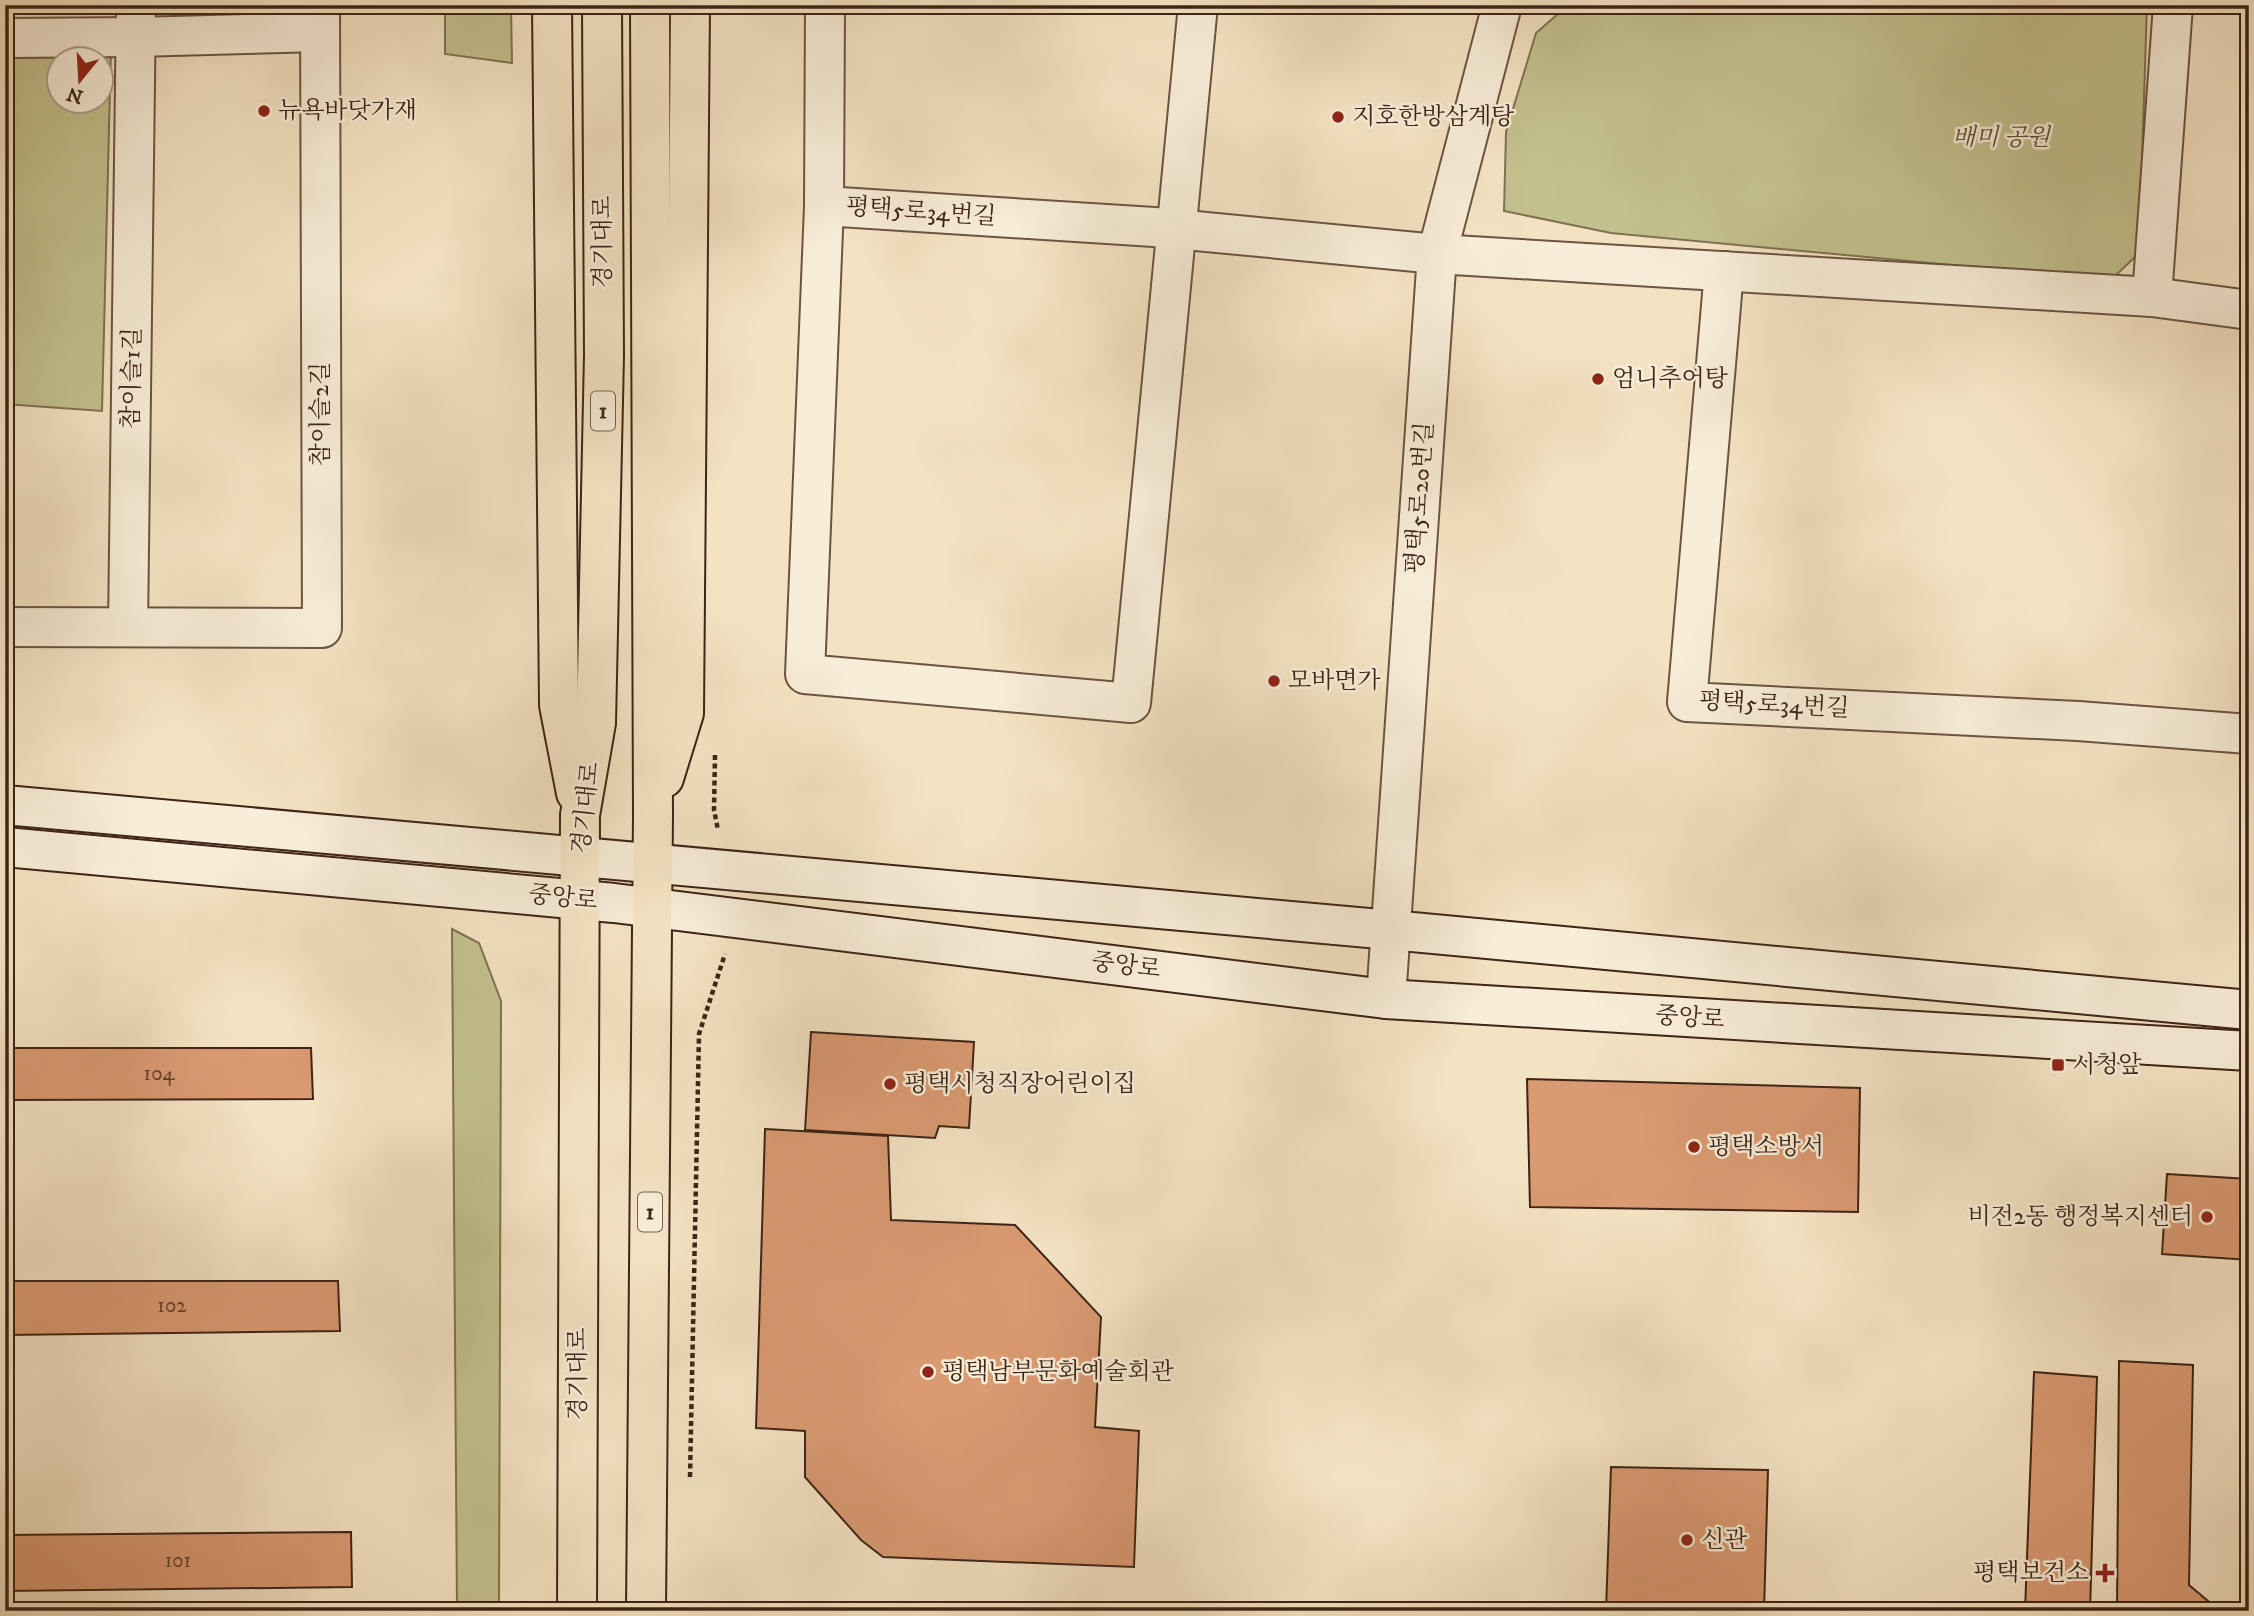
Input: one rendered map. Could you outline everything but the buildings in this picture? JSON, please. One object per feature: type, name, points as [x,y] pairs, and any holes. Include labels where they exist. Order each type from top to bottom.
[{"type":"main road","points":[[552,5],[559,705],[580,815]]},
{"type":"main road","name":"경기대로","points":[[577,1611],[580,815],[596,723],[604,355],[602,5]]},
{"type":"main road","name":"경기대로","points":[[646,1611],[653,864],[650,5]]},
{"type":"main road","points":[[653,814],[684,713],[690,5]]},
{"type":"street","name":"평택5로34번길","points":[[825,5],[824,206],[1176,229],[1437,254],[2152,297],[2249,310]]},
{"type":"street","points":[[824,206],[805,674],[1131,704],[1198,5]]},
{"type":"street","name":"평택5로20번길","points":[[1386,999],[1437,254],[1503,5]]},
{"type":"street","points":[[2152,297],[2173,5]]},
{"type":"street","points":[[5,38],[136,21],[320,19]]},
{"type":"street","name":"참이슬2길","points":[[128,628],[322,628],[320,19]]},
{"type":"street","name":"참이슬1길","points":[[128,628],[136,21]]},
{"type":"street","name":"평택5로34번길","points":[[1724,271],[1687,702],[2078,721],[2249,734]]},
{"type":"street","points":[[5,627],[128,628]]},
{"type":"street","name":"중앙로","points":[[5,805],[2249,1010]]},
{"type":"street","name":"중앙로","points":[[5,847],[579,899],[1386,999],[2249,1051]]},
{"type":"path","points":[[715,754],[714,810],[726,870]]},
{"type":"path","points":[[690,1487],[699,1034],[734,927],[733,918]]},
{"type":"green space","points":[[445,5],[511,5],[512,63],[445,54]]},
{"type":"green space","name":"배미 공원","points":[[1568,5],[2147,5],[2139,253],[2111,280],[1611,233],[1504,211],[1506,132],[1536,33]]},
{"type":"green space","points":[[5,40],[84,46],[46,46],[46,116],[109,116],[102,411],[5,404]]},
{"type":"green space","points":[[452,929],[479,943],[501,1001],[499,1611],[457,1611]]},
{"type":"place","name":"뉴욕바닷가재","points":[[264,111]]},
{"type":"place","name":"지호한방삼계탕","points":[[1338,117]]},
{"type":"place","name":"엄니추어탕","points":[[1598,379]]},
{"type":"place","name":"모바면가","points":[[1274,681]]},
{"type":"place","name":"시청앞","points":[[2058,1065]]},
{"type":"place","name":"평택시청직장어린이집","points":[[890,1084]]},
{"type":"place","name":"평택소방서","points":[[1694,1147]]},
{"type":"place","name":"비전2동 행정복지센터","points":[[2207,1217]]},
{"type":"place","name":"평택남부문화예술회관","points":[[928,1372]]},
{"type":"place","name":"신관","points":[[1687,1540]]},
{"type":"place","name":"평택보건소","points":[[2105,1573]]}]
